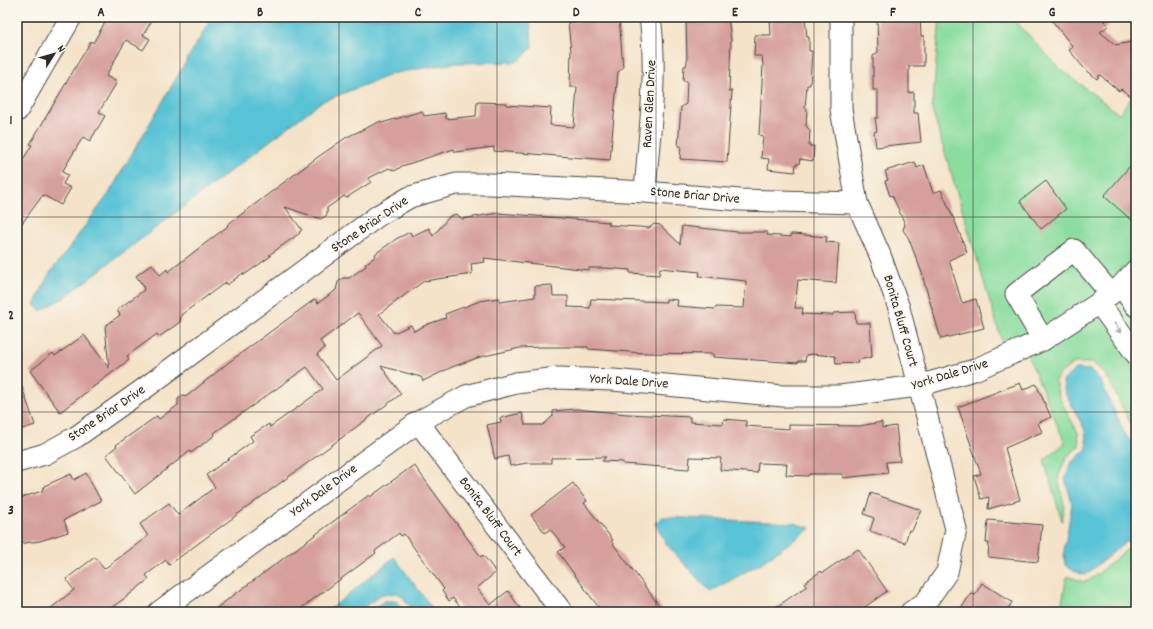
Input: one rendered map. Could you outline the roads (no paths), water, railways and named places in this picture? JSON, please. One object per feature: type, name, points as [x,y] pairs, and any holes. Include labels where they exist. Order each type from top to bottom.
[{"type":"street","points":[[17,111],[71,17]]},
{"type":"street","name":"Raven Glen Drive","points":[[645,192],[653,82],[650,17]]},
{"type":"street","name":"Bonita Bluff Court","points":[[841,17],[841,109],[857,203],[880,255],[899,308],[956,529],[947,572],[926,602],[911,612]]},
{"type":"street","name":"Stone Briar Drive","points":[[17,462],[46,454],[76,437],[379,216],[410,197],[456,184],[490,184],[645,192],[740,200],[857,203]]},
{"type":"street","points":[[1043,340],[1016,294],[1074,250],[1110,294],[1136,354]]},
{"type":"street","name":"York Dale Drive","points":[[159,612],[418,422],[466,396],[516,383],[558,378],[613,380],[783,396],[840,396],[918,386],[974,370],[1043,340],[1110,294],[1136,270]]},
{"type":"street","points":[[1110,294],[1136,306]]},
{"type":"street","name":"Bonita Bluff Court","points":[[418,422],[562,612]]},
{"type":"water","points":[[212,17],[530,17],[532,48],[517,62],[454,63],[395,73],[321,102],[65,297],[41,311],[34,305],[48,276],[108,195]]},
{"type":"water","points":[[1075,369],[1090,370],[1100,380],[1125,434],[1136,448],[1136,534],[1085,575],[1074,571],[1065,565],[1064,551],[1072,504],[1065,478],[1072,462],[1087,449],[1085,430],[1065,393],[1063,381]]},
{"type":"water","points":[[663,517],[793,523],[811,528],[761,563],[710,592],[667,545],[655,523]]},
{"type":"water","points":[[394,557],[435,612],[414,612],[402,596],[397,593],[382,594],[357,612],[327,612]]},
{"type":"water","points":[[384,601],[396,601],[404,612],[368,612]]}]
